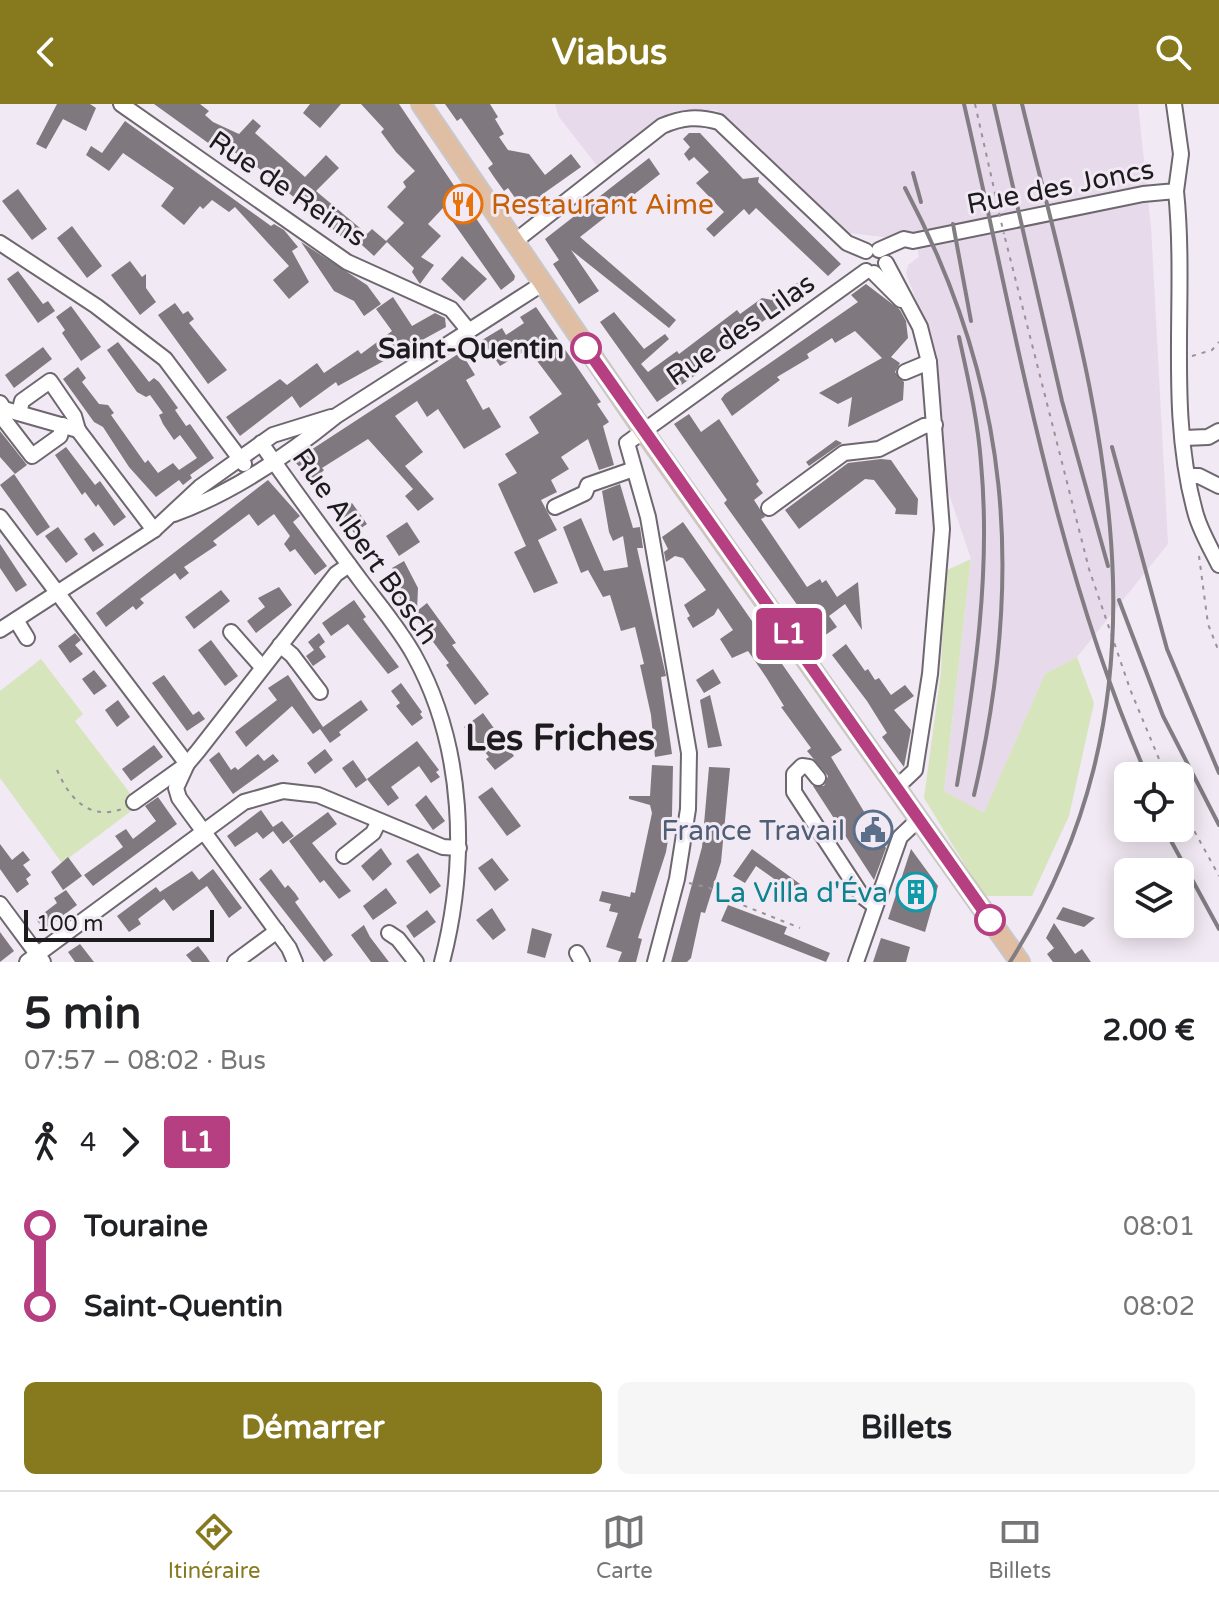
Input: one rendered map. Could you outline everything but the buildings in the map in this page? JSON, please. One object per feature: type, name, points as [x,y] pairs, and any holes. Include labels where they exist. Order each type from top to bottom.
[{"type":"main road","points":[[421,104],[642,429],[1020,962]]},
{"type":"street","name":"Rue de Reims","points":[[121,104],[347,262],[451,309],[469,331]]},
{"type":"street","name":"Rue des Joncs","points":[[876,261],[904,239],[913,241],[1143,194],[1176,191],[1181,154],[1174,104]]},
{"type":"street","points":[[514,242],[662,126],[679,119],[701,117],[719,122],[847,243],[876,261],[913,312],[929,362],[942,529],[930,674],[915,770],[897,787]]},
{"type":"street","points":[[1176,191],[1179,357],[1188,476],[1197,519],[1219,565]]},
{"type":"street","points":[[0,243],[96,306],[165,359],[252,474]]},
{"type":"street","name":"Rue des Lilas","points":[[642,429],[876,261]]},
{"type":"street","points":[[174,514],[209,501],[542,284]]},
{"type":"street","points":[[905,372],[929,362]]},
{"type":"street","points":[[50,381],[74,416],[70,428],[32,456],[2,417],[8,408],[50,381]]},
{"type":"street","points":[[8,408],[70,428],[154,530]]},
{"type":"street","points":[[0,630],[61,594],[154,530],[200,487],[261,443],[298,425],[336,416]]},
{"type":"street","points":[[769,508],[844,453],[879,449],[924,426],[935,425]]},
{"type":"street","points":[[642,429],[627,443],[648,517],[689,753],[688,809],[677,879],[655,962]]},
{"type":"street","points":[[1184,438],[1208,437],[1219,431]]},
{"type":"street","name":"Rue Albert Bosch","points":[[261,443],[399,632],[429,688],[443,727],[453,775],[459,848],[455,896],[442,962]]},
{"type":"street","points":[[555,507],[585,493],[588,485],[634,469]]},
{"type":"street","points":[[1188,476],[1199,476],[1219,486]]},
{"type":"street","points":[[0,517],[187,764]]},
{"type":"street","points":[[295,962],[277,931],[179,798],[176,788],[187,764],[262,667],[336,574],[349,565]]},
{"type":"street","points":[[16,620],[27,638]]},
{"type":"street","points":[[231,632],[262,667]]},
{"type":"street","points":[[280,645],[292,655],[320,692]]},
{"type":"street","points":[[134,802],[187,764]]},
{"type":"street","points":[[818,778],[809,767],[797,769],[792,783],[794,792],[862,896],[875,906]]},
{"type":"street","points":[[0,904],[36,959],[244,802],[283,791],[318,795],[443,847],[459,848]]},
{"type":"street","points":[[856,962],[900,837],[919,819]]},
{"type":"street","points":[[344,856],[373,833],[379,821]]},
{"type":"street","points":[[235,962],[277,931]]},
{"type":"street","points":[[389,933],[398,939],[416,962]]},
{"type":"path","points":[[975,104],[1004,234],[1089,569],[1130,689],[1160,762]]},
{"type":"path","points":[[1179,357],[1201,355],[1219,342]]},
{"type":"path","points":[[1198,544],[1208,624],[1219,652]]},
{"type":"path","points":[[57,770],[77,802],[90,811],[119,811],[134,802]]},
{"type":"path","points":[[1194,830],[1219,876]]},
{"type":"path","points":[[677,879],[710,888],[715,894],[800,928]]},
{"type":"shaded area","points":[[555,104],[1138,104],[1151,227],[1168,544],[1077,657],[1045,674],[984,814],[944,791],[971,559],[947,488],[942,411],[926,325],[906,274],[908,265],[919,257],[916,241],[842,232],[716,110],[674,111],[598,167],[559,117]]},
{"type":"green space","points":[[971,559],[944,791],[984,813],[1045,674],[1077,657],[1094,703],[1069,816],[1032,896],[984,896],[924,798],[941,672],[945,571]]},
{"type":"green space","points":[[41,659],[83,714],[75,721],[139,805],[62,863],[0,778],[0,691]]},
{"type":"railway","points":[[964,104],[1020,359],[1062,530],[1086,613],[1141,762]]},
{"type":"railway","points":[[994,104],[1062,401],[1108,566]]},
{"type":"railway","points":[[1010,962],[1065,856],[1098,750],[1112,644],[1111,539],[1098,432],[1076,325],[1022,104]]},
{"type":"railway","points":[[913,173],[921,202]]},
{"type":"railway","points":[[905,188],[940,263],[968,337],[987,410],[998,485],[1003,560],[1000,636],[990,715],[974,795]]},
{"type":"railway","points":[[953,224],[971,321]]},
{"type":"railway","points":[[957,785],[980,625],[984,544],[980,447],[959,337]]},
{"type":"railway","points":[[1112,447],[1167,649],[1219,773]]},
{"type":"railway","points":[[1119,600],[1163,716],[1219,825]]},
{"type":"railway","points":[[1172,842],[1219,929]]},
{"type":"bus line","name":"L1","points":[[586,348],[990,920]]},
{"type":"place","name":"Restaurant Aime","points":[[463,204]]},
{"type":"place","name":"Saint-Quentin","points":[[586,348]]},
{"type":"place","name":"France Travail","points":[[873,830]]},
{"type":"place","name":"La Villa d'Éva","points":[[916,892]]},
{"type":"district","name":"Les Friches","points":[[560,737]]}]
